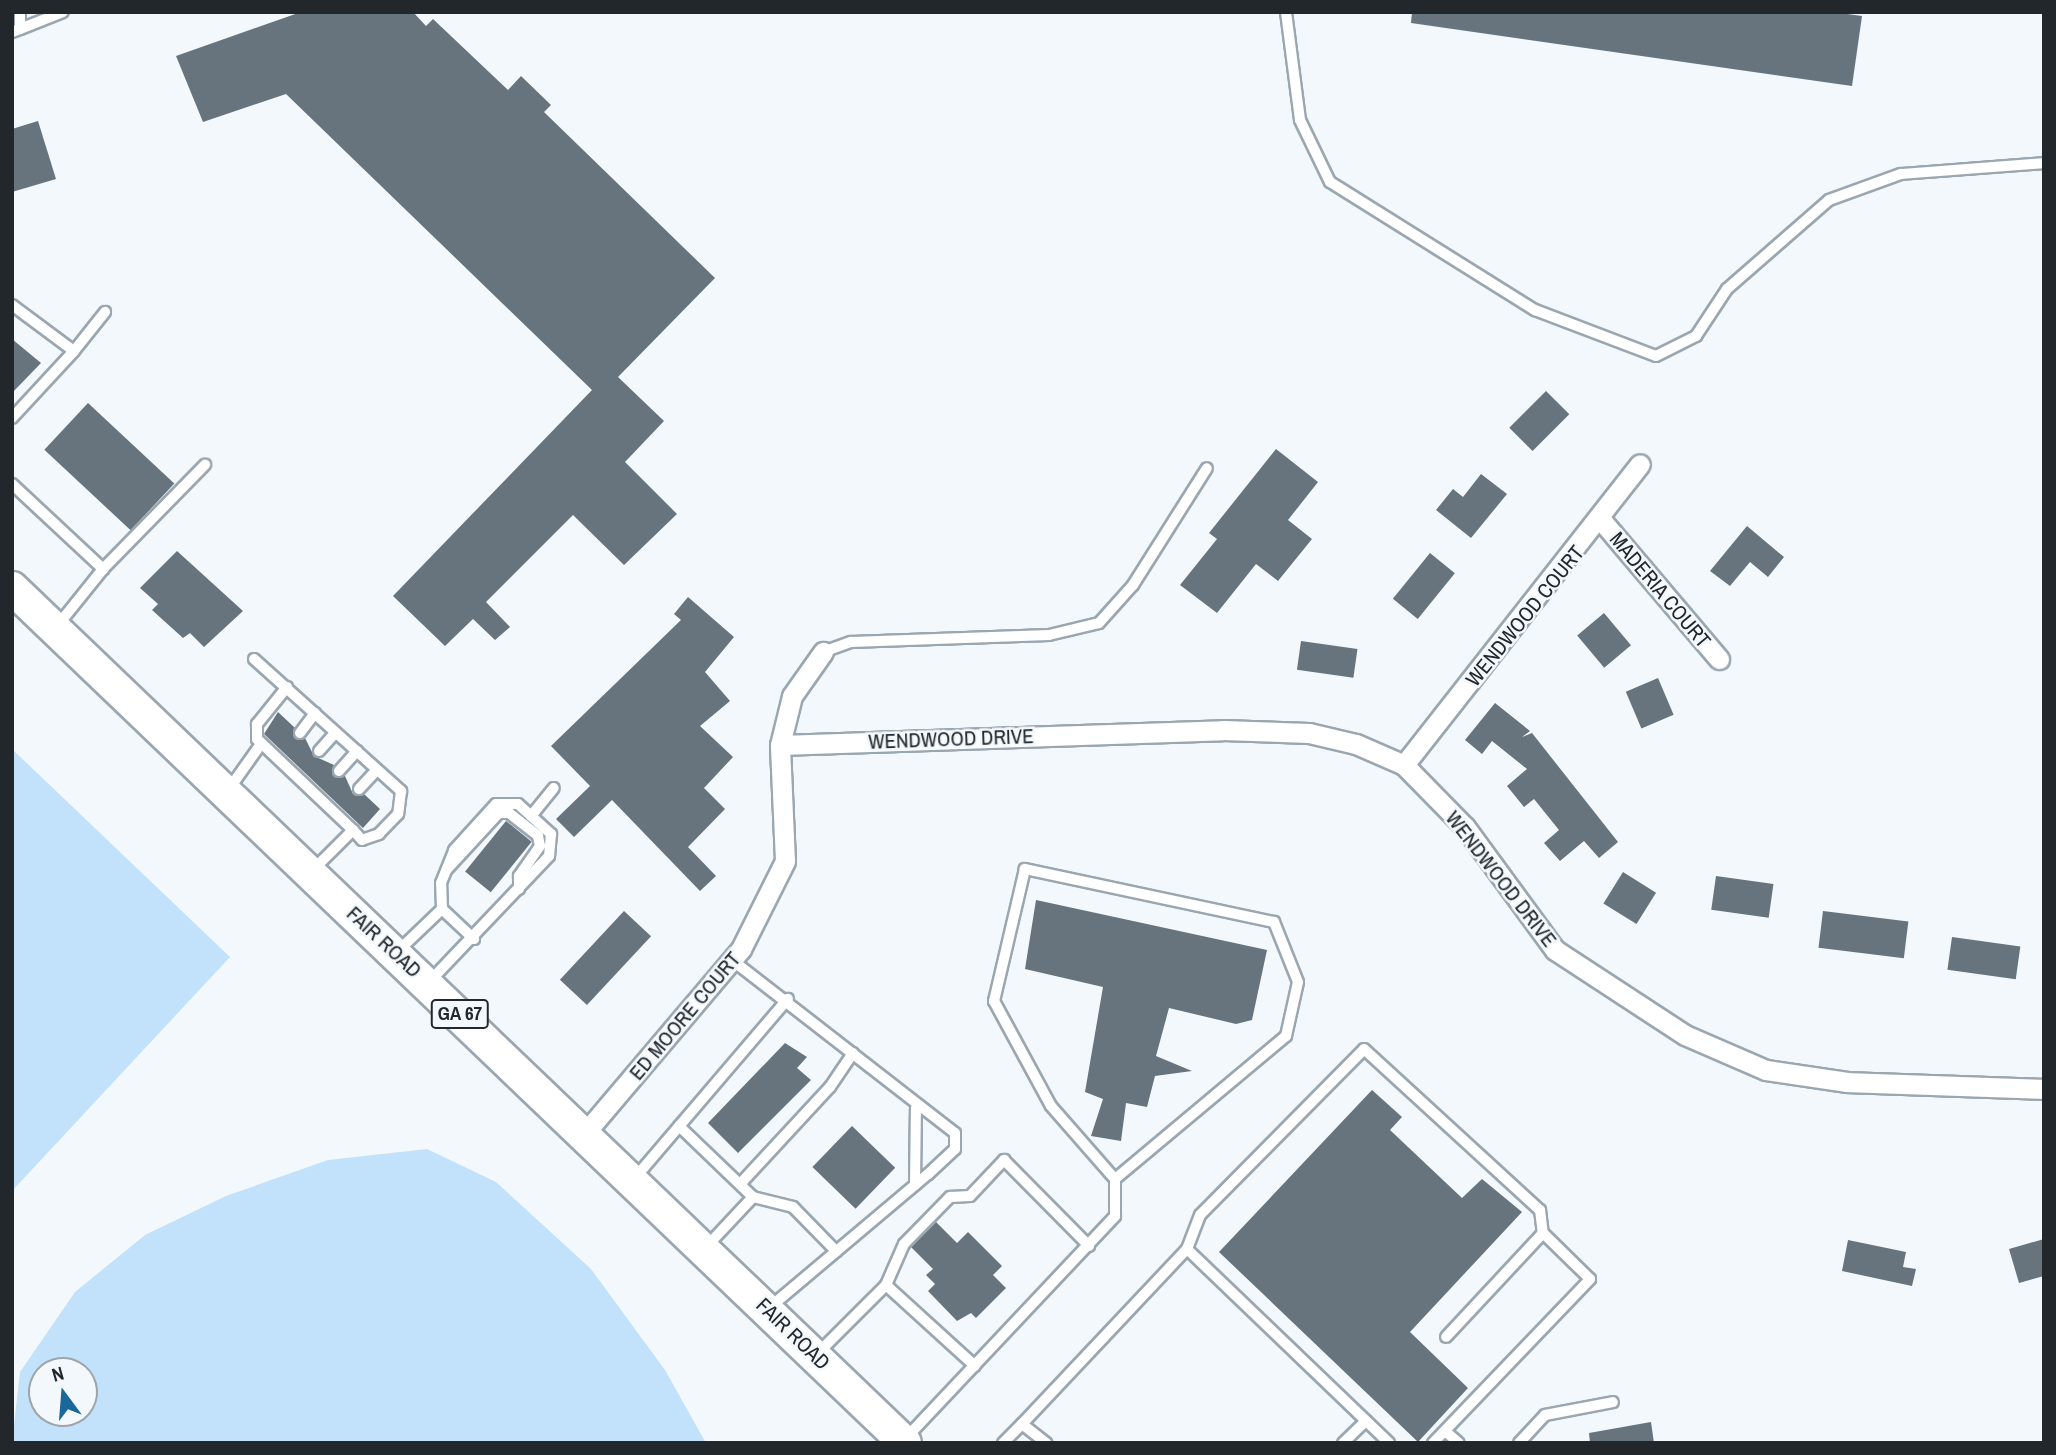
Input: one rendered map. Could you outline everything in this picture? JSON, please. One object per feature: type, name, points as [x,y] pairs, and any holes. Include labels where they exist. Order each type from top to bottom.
[{"type":"main road","name":"FAIR ROAD","points":[[12,588],[705,1247],[904,1442]]},
{"type":"street","name":"WENDWOOD COURT","points":[[1404,765],[1602,521],[1640,464]]},
{"type":"street","name":"MADERIA COURT","points":[[1602,521],[1718,659]]},
{"type":"street","name":"ED MOORE COURT","points":[[585,1133],[732,960],[785,860],[780,745],[792,696],[823,652]]},
{"type":"street","name":"WENDWOOD DRIVE","points":[[780,745],[1309,733],[1356,744],[1404,765],[1465,827],[1555,950],[1685,1035],[1779,1072],[1847,1082],[2044,1089]]},
{"type":"lane","points":[[16,31],[20,12]]},
{"type":"lane","points":[[16,31],[63,12]]},
{"type":"lane","points":[[1286,12],[1300,120],[1330,182],[1535,310],[1656,356],[1696,336],[1727,289],[1829,200],[1901,174],[2044,163]]},
{"type":"lane","points":[[12,304],[74,351]]},
{"type":"lane","points":[[12,418],[74,351],[105,312]]},
{"type":"lane","points":[[55,628],[103,569],[205,465]]},
{"type":"lane","points":[[823,652],[851,642],[1049,635],[1098,623],[1133,585],[1207,468]]},
{"type":"lane","points":[[12,484],[103,569]]},
{"type":"lane","points":[[254,659],[377,769],[404,802],[379,834],[362,839],[341,813],[278,753],[261,744]]},
{"type":"lane","points":[[227,792],[261,744],[257,724],[287,687]]},
{"type":"lane","points":[[300,733],[315,713]]},
{"type":"lane","points":[[319,751],[336,732]]},
{"type":"lane","points":[[339,771],[357,751]]},
{"type":"lane","points":[[359,789],[377,769]]},
{"type":"lane","points":[[531,816],[554,788]]},
{"type":"lane","points":[[396,953],[442,909],[446,869],[454,850],[496,804],[518,804],[551,834],[549,856],[474,939],[428,984]]},
{"type":"lane","points":[[446,869],[499,813],[509,813],[538,835],[540,846],[519,876],[519,889]]},
{"type":"lane","points":[[310,872],[353,830]]},
{"type":"lane","points":[[904,1442],[1115,1216],[1115,1179],[1051,1106],[994,1001],[1025,869],[1274,922],[1298,982],[1286,1036],[1115,1179]]},
{"type":"lane","points":[[442,909],[474,939]]},
{"type":"lane","points":[[732,960],[788,999],[916,1108],[955,1133],[954,1149],[767,1310]]},
{"type":"lane","points":[[633,1179],[788,999]]},
{"type":"lane","points":[[1003,1443],[1187,1249],[1200,1215],[1364,1049],[1540,1210],[1543,1233],[1590,1279],[1433,1443]]},
{"type":"lane","points":[[741,1183],[830,1087],[853,1053]]},
{"type":"lane","points":[[915,1185],[916,1108]]},
{"type":"lane","points":[[679,1126],[753,1197],[793,1208],[836,1251]]},
{"type":"lane","points":[[815,1356],[886,1285],[904,1244],[950,1196],[970,1196],[1004,1160],[1089,1246]]},
{"type":"lane","points":[[705,1247],[753,1197]]},
{"type":"lane","points":[[1446,1337],[1543,1233]]},
{"type":"lane","points":[[1187,1249],[1389,1443]]},
{"type":"lane","points":[[886,1285],[975,1366]]},
{"type":"lane","points":[[1519,1443],[1545,1415],[1613,1402]]},
{"type":"lane","points":[[1343,1443],[1366,1420]]},
{"type":"lane","points":[[1022,1424],[1046,1443]]},
{"type":"lane","points":[[1445,1431],[1459,1443]]},
{"type":"shaded area","points":[[12,749],[230,957],[12,1191]]},
{"type":"shaded area","points":[[427,1149],[496,1182],[591,1269],[665,1370],[706,1443],[12,1443],[20,1372],[28,1360],[28,1427],[98,1427],[98,1357],[30,1357],[75,1292],[145,1235],[226,1196],[328,1160]]},
{"type":"building","points":[[301,12],[413,12],[426,26],[433,19],[508,90],[521,76],[551,105],[544,112],[715,278],[618,377],[664,421],[625,462],[677,514],[624,565],[573,515],[486,602],[510,627],[495,640],[473,619],[445,646],[393,596],[592,390],[286,94],[203,122],[176,56]]},
{"type":"building","points":[[1412,12],[1833,12],[1862,16],[1852,86],[1411,23]]},
{"type":"building","points":[[38,121],[56,179],[12,192],[12,129]]},
{"type":"building","points":[[12,339],[41,363],[12,393]]},
{"type":"building","points":[[1546,391],[1569,414],[1533,451],[1509,428]]},
{"type":"building","points":[[88,403],[174,483],[131,530],[44,450]]},
{"type":"building","points":[[1276,449],[1318,482],[1288,520],[1312,539],[1278,581],[1256,564],[1217,613],[1180,585],[1217,539],[1209,533]]},
{"type":"building","points":[[1481,474],[1507,494],[1471,538],[1436,510],[1453,489],[1463,497]]},
{"type":"building","points":[[1747,526],[1784,557],[1768,577],[1750,562],[1730,586],[1710,571]]},
{"type":"building","points":[[177,551],[243,611],[204,647],[190,633],[183,638],[152,610],[158,604],[140,588]]},
{"type":"building","points":[[1430,553],[1455,573],[1418,619],[1393,599]]},
{"type":"building","points":[[688,597],[734,637],[705,672],[730,701],[700,726],[733,757],[704,788],[725,809],[688,847],[716,876],[700,891],[612,800],[574,837],[556,819],[590,786],[551,746],[681,620],[674,614]]},
{"type":"building","points":[[1604,613],[1631,645],[1604,668],[1577,635]]},
{"type":"building","points":[[1301,641],[1357,649],[1353,678],[1297,670]]},
{"type":"building","points":[[1658,678],[1674,715],[1641,728],[1626,692]]},
{"type":"building","points":[[1495,703],[1530,731],[1522,737],[1532,733],[1618,842],[1599,858],[1584,841],[1560,861],[1544,843],[1559,830],[1534,799],[1524,807],[1507,786],[1527,769],[1492,741],[1482,754],[1465,740]]},
{"type":"building","points":[[278,712],[295,728],[295,738],[305,738],[314,756],[334,765],[334,776],[345,776],[353,794],[364,794],[380,809],[363,828],[264,734]]},
{"type":"building","points":[[506,821],[532,842],[491,892],[465,872]]},
{"type":"building","points":[[1623,872],[1656,893],[1636,924],[1603,903]]},
{"type":"building","points":[[1716,876],[1773,884],[1769,918],[1711,910]]},
{"type":"building","points":[[1036,900],[1267,950],[1252,1020],[1236,1024],[1169,1008],[1156,1056],[1192,1071],[1155,1076],[1147,1107],[1126,1103],[1121,1141],[1091,1136],[1103,1099],[1085,1092],[1103,987],[1025,969]]},
{"type":"building","points":[[624,911],[651,936],[587,1005],[560,980]]},
{"type":"building","points":[[1823,911],[1908,921],[1904,958],[1818,948]]},
{"type":"building","points":[[1952,937],[2020,947],[2016,979],[1947,970]]},
{"type":"building","points":[[785,1043],[807,1057],[797,1068],[811,1080],[738,1153],[708,1123]]},
{"type":"building","points":[[1372,1090],[1402,1117],[1390,1130],[1462,1198],[1482,1179],[1522,1212],[1410,1332],[1468,1388],[1418,1442],[1219,1252]]},
{"type":"building","points":[[852,1126],[895,1168],[856,1209],[812,1167]]},
{"type":"building","points":[[936,1222],[957,1243],[968,1232],[1002,1266],[993,1275],[1006,1288],[976,1318],[971,1313],[957,1321],[928,1291],[935,1284],[926,1275],[933,1269],[911,1247]]},
{"type":"building","points":[[2044,1239],[2044,1276],[2019,1283],[2009,1249]]},
{"type":"building","points":[[1848,1240],[1906,1252],[1903,1267],[1916,1269],[1912,1286],[1842,1271]]},
{"type":"building","points":[[1651,1422],[1654,1443],[1590,1443],[1589,1433]]}]
